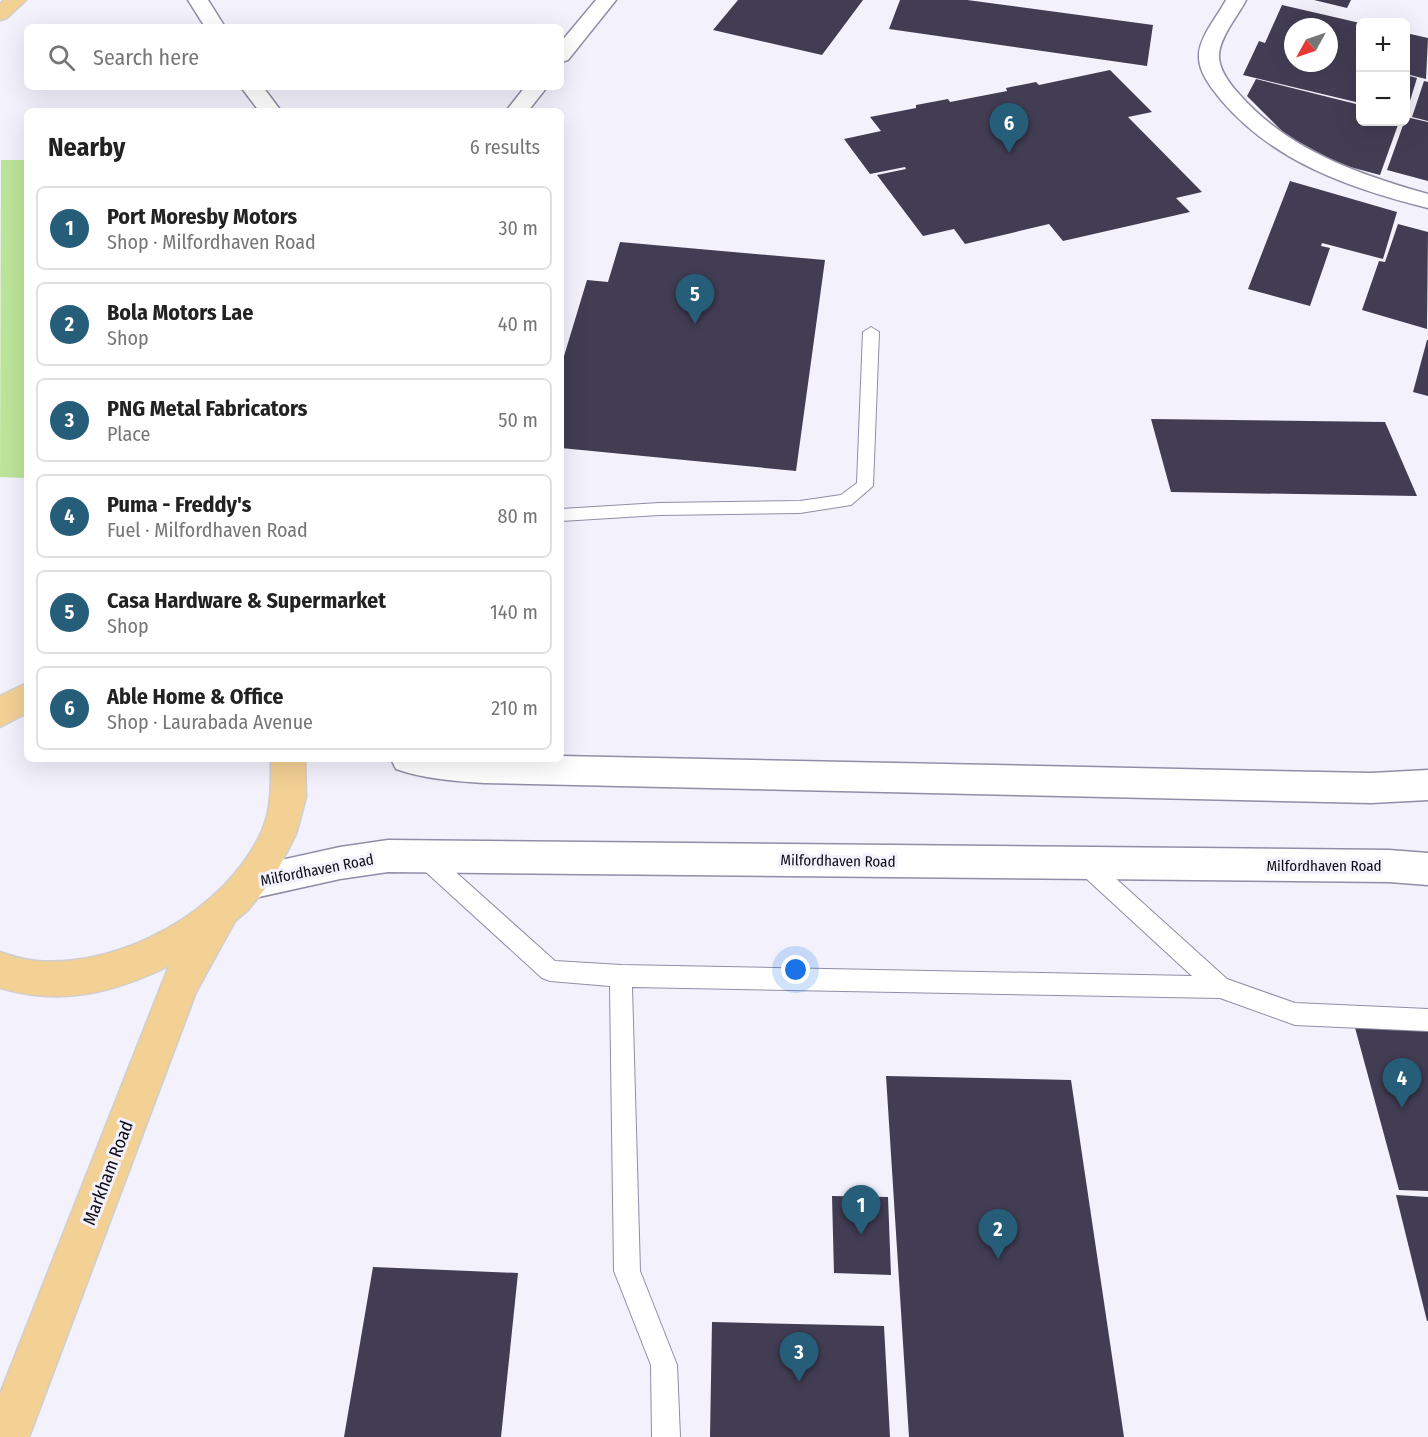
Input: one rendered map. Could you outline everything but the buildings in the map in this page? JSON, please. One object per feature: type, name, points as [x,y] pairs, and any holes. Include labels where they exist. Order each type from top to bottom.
[{"type":"main road","points":[[198,0],[213,24]]},
{"type":"main road","points":[[564,52],[606,0]]},
{"type":"main road","points":[[1236,0],[1209,52],[1213,74],[1231,99],[1274,140],[1338,173],[1428,201]]},
{"type":"main road","points":[[254,90],[268,108]]},
{"type":"main road","points":[[519,108],[534,90]]},
{"type":"main road","points":[[0,970],[35,979],[99,975],[164,952],[220,914],[250,883],[281,831],[291,781],[288,762]]},
{"type":"main road","points":[[421,762],[439,766],[484,769],[1371,788],[1428,785]]},
{"type":"main road","name":"Milfordhaven Road","points":[[250,883],[340,862],[388,856],[1389,866],[1428,869]]},
{"type":"main road","name":"Markham Road","points":[[6,1437],[180,983],[220,914]]},
{"type":"lane","points":[[564,515],[659,509],[800,507],[845,501],[865,486],[871,332]]},
{"type":"lane","points":[[423,856],[550,971],[621,976],[1220,987],[1295,1014],[1428,1020]]},
{"type":"lane","points":[[1085,864],[1220,987]]},
{"type":"lane","points":[[621,976],[627,1271],[664,1365],[666,1437]]},
{"type":"green space","points":[[1,160],[24,160],[24,478],[0,477]]},
{"type":"place","name":"Able Home & Office","points":[[1009,153]]},
{"type":"place","name":"Casa Hardware & Supermarket","points":[[695,324]]},
{"type":"place","name":"Puma - Freddy's","points":[[1402,1108]]},
{"type":"place","name":"Port Moresby Motors","points":[[861,1235]]},
{"type":"place","name":"Bola Motors Lae","points":[[998,1259]]},
{"type":"place","name":"PNG Metal Fabricators","points":[[799,1382]]}]
